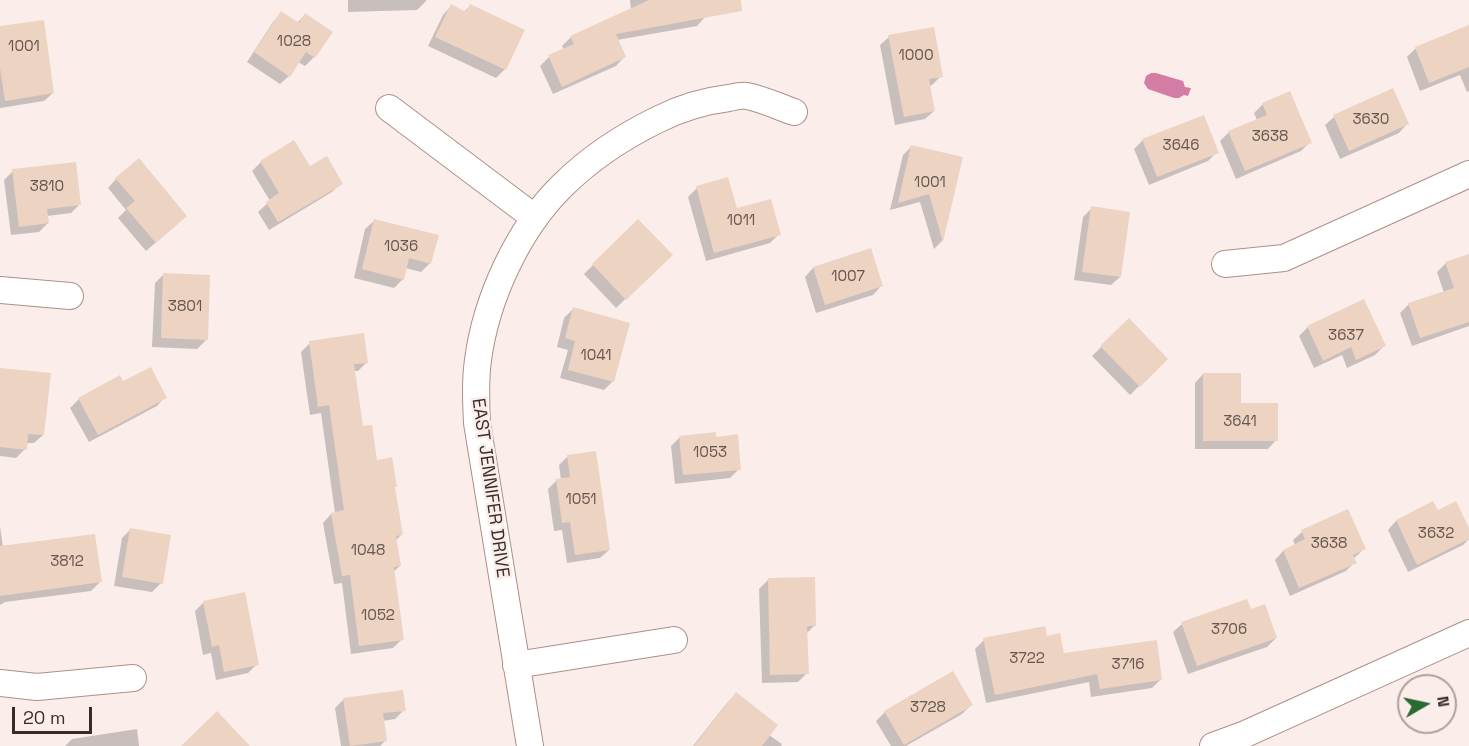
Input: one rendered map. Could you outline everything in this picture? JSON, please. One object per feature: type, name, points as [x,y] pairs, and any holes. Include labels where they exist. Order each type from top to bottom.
[{"type":"street","name":"EAST JENNIFER DRIVE","points":[[530,746],[477,423],[478,360],[484,330],[502,277],[515,250],[535,218],[561,187],[605,150],[640,128],[696,104],[745,96],[794,112]]},
{"type":"street","points":[[389,108],[535,218]]},
{"type":"street","points":[[1225,264],[1284,258],[1469,174]]},
{"type":"street","points":[[0,290],[70,296]]},
{"type":"street","points":[[1213,746],[1245,741],[1469,633]]},
{"type":"street","points":[[516,665],[674,640]]},
{"type":"street","points":[[0,683],[36,687],[134,678]]},
{"type":"shaded area","points":[[1151,73],[1183,81],[1185,87],[1191,88],[1188,96],[1174,98],[1148,89],[1144,83],[1146,76]]},
{"type":"building","points":[[649,0],[741,0],[742,11],[616,34],[626,57],[562,87],[548,55],[574,44],[570,36]]},
{"type":"building","points":[[451,4],[466,12],[470,4],[525,30],[506,70],[435,37]]},
{"type":"building","points":[[281,11],[299,23],[305,13],[333,32],[315,58],[306,52],[290,77],[254,52]]},
{"type":"building","points":[[44,20],[54,93],[5,101],[0,68],[0,26]]},
{"type":"building","points":[[1469,25],[1469,67],[1429,83],[1415,47]]},
{"type":"building","points":[[934,27],[943,77],[929,79],[935,111],[904,117],[888,35]]},
{"type":"building","points":[[1393,88],[1409,124],[1349,151],[1333,115]]},
{"type":"building","points":[[1290,91],[1312,143],[1245,171],[1228,131],[1267,115],[1262,103]]},
{"type":"building","points":[[1204,115],[1219,153],[1157,177],[1142,139]]},
{"type":"building","points":[[294,140],[310,166],[327,156],[343,184],[278,222],[266,202],[279,193],[260,161]]},
{"type":"building","points":[[911,145],[963,157],[943,242],[929,194],[898,203]]},
{"type":"building","points":[[139,158],[187,216],[156,243],[126,208],[135,201],[115,178]]},
{"type":"building","points":[[76,162],[81,205],[47,209],[49,223],[19,227],[12,169]]},
{"type":"building","points":[[728,177],[737,208],[771,199],[781,235],[714,253],[696,186]]},
{"type":"building","points":[[1091,206],[1130,212],[1121,277],[1082,272]]},
{"type":"building","points":[[374,219],[439,235],[431,264],[409,258],[404,280],[362,269]]},
{"type":"building","points":[[638,219],[673,255],[626,300],[592,264]]},
{"type":"building","points":[[871,248],[883,286],[825,305],[813,267]]},
{"type":"building","points":[[1469,254],[1469,322],[1420,338],[1408,303],[1454,288],[1445,262]]},
{"type":"building","points":[[163,273],[210,275],[208,340],[161,338]]},
{"type":"building","points":[[1364,299],[1386,346],[1356,360],[1351,347],[1323,361],[1307,326]]},
{"type":"building","points":[[573,307],[630,323],[614,382],[568,370],[575,341],[565,338]]},
{"type":"building","points":[[1129,318],[1168,359],[1140,387],[1100,346]]},
{"type":"building","points":[[364,333],[368,363],[354,364],[363,426],[372,425],[377,460],[392,457],[403,535],[396,536],[401,566],[394,567],[404,640],[359,646],[350,575],[342,576],[331,513],[344,510],[329,405],[318,407],[309,341]]},
{"type":"building","points":[[151,367],[167,398],[98,435],[78,398],[120,375],[123,381]]},
{"type":"building","points":[[0,368],[51,373],[44,435],[28,434],[27,450],[0,447]]},
{"type":"building","points":[[1203,373],[1241,373],[1241,403],[1278,403],[1278,441],[1203,441]]},
{"type":"building","points":[[716,432],[716,437],[738,434],[741,470],[683,475],[679,436]]},
{"type":"building","points":[[596,451],[610,550],[575,555],[570,522],[562,523],[556,479],[570,477],[567,455]]},
{"type":"building","points":[[1433,501],[1438,510],[1456,501],[1469,528],[1469,539],[1417,565],[1396,520]]},
{"type":"building","points":[[1348,509],[1366,549],[1353,555],[1357,563],[1299,588],[1283,550],[1305,539],[1301,530]]},
{"type":"building","points":[[130,528],[171,535],[163,584],[122,577]]},
{"type":"building","points":[[95,534],[102,582],[0,596],[0,546]]},
{"type":"building","points":[[815,577],[816,626],[807,626],[809,674],[770,675],[768,578]]},
{"type":"building","points":[[245,592],[259,665],[224,672],[219,645],[212,647],[203,601]]},
{"type":"building","points":[[1247,599],[1251,609],[1265,604],[1277,638],[1197,666],[1181,622]]},
{"type":"building","points":[[1045,626],[1047,636],[1060,633],[1064,653],[1157,640],[1162,680],[1100,689],[1097,674],[995,695],[983,638]]},
{"type":"building","points":[[953,671],[973,705],[904,745],[884,711]]},
{"type":"building","points":[[403,690],[406,711],[383,713],[387,741],[350,746],[343,698]]},
{"type":"building","points":[[736,692],[778,725],[762,746],[694,746]]},
{"type":"building","points":[[217,711],[250,746],[181,746]]}]
